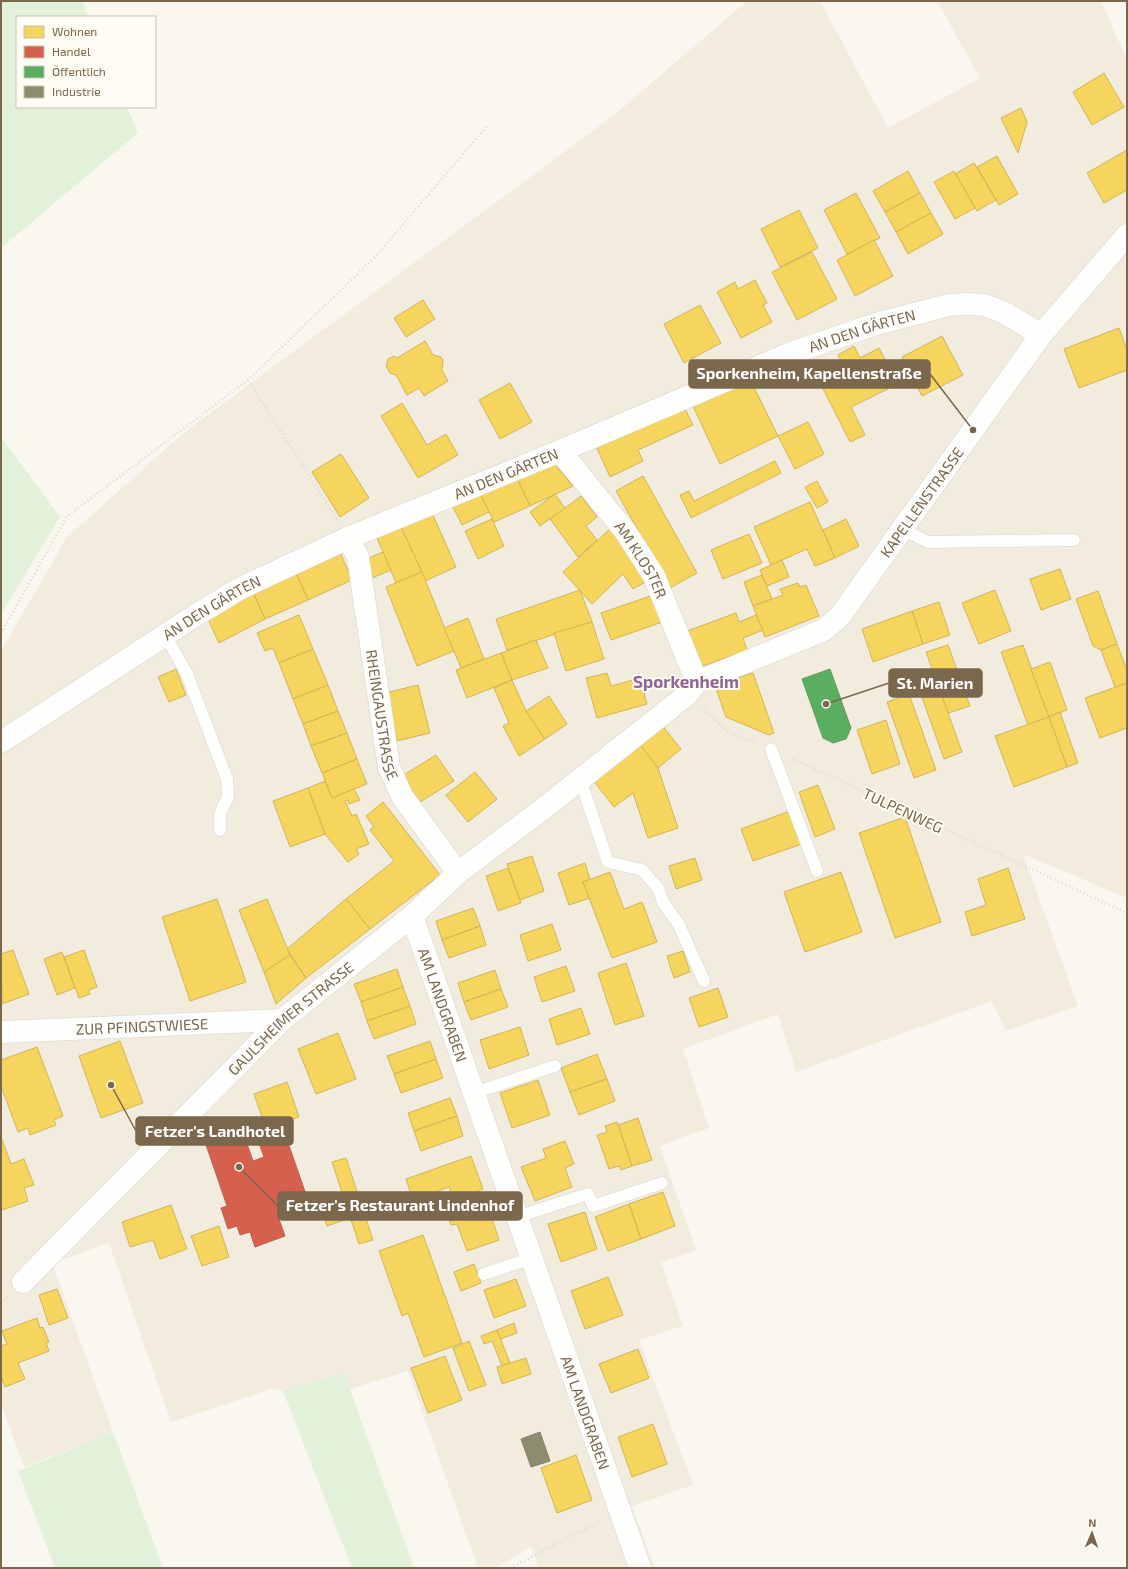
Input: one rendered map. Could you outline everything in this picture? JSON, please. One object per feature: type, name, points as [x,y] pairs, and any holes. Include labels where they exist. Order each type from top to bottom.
[{"type":"street","name":"KAPELLENSTRASSE","points":[[692,688],[824,630],[833,624],[1041,335],[1127,235]]},
{"type":"street","name":"AN DEN GÄRTEN","points":[[1,742],[165,635],[241,588],[348,538],[560,451],[786,355],[876,324],[949,305],[985,305],[1005,313],[1041,335]]},
{"type":"street","name":"AM KLOSTER","points":[[560,451],[625,530],[654,576],[692,688]]},
{"type":"street","name":"RHEINGAUSTRASSE","points":[[348,538],[358,557],[389,767],[402,796],[458,873]]},
{"type":"street","name":"GAULSHEIMER STRASSE","points":[[23,1282],[282,1020],[412,916],[458,873],[580,779],[692,688]]},
{"type":"street","name":"AM LANDGRABEN","points":[[412,916],[640,1568]]},
{"type":"street","name":"ZUR PFINGSTWIESE","points":[[1,1032],[282,1020]]},
{"type":"lane","points":[[902,529],[928,542],[1074,540]]},
{"type":"lane","points":[[165,635],[187,674],[227,779],[228,796],[220,814],[220,830]]},
{"type":"lane","points":[[771,749],[817,871]]},
{"type":"lane","points":[[580,779],[608,862],[642,870],[658,888],[663,902],[679,925],[704,981]]},
{"type":"lane","points":[[474,1093],[555,1066]]},
{"type":"lane","points":[[518,1217],[588,1194],[593,1206],[662,1183]]},
{"type":"lane","points":[[484,1274],[532,1258]]},
{"type":"path","points":[[1,633],[67,516],[248,380],[375,257],[487,126]]},
{"type":"path","points":[[248,380],[348,538]]},
{"type":"path","name":"TULPENWEG","points":[[692,688],[728,732],[771,749],[1127,913]]},
{"type":"path","points":[[510,1568],[592,1524],[620,1512]]},
{"type":"shaded area","points":[[747,1],[820,1],[888,128],[980,78],[937,1],[1101,1],[1127,60],[1127,898],[1023,854],[1078,1006],[1006,1031],[992,1001],[796,1072],[778,1014],[683,1049],[709,1128],[660,1146],[696,1250],[661,1263],[683,1326],[639,1340],[693,1485],[632,1506],[655,1568],[539,1568],[531,1546],[496,1568],[478,1568],[408,1371],[350,1389],[344,1373],[283,1391],[272,1389],[171,1422],[109,1243],[52,1263],[113,1432],[24,1467],[1,1404],[1,651],[67,537],[186,431],[613,116]]},
{"type":"green space","points":[[1,1],[82,1],[89,16],[16,16],[16,108],[127,108],[138,133],[1,248]]},
{"type":"green space","points":[[1,437],[60,517],[1,614]]},
{"type":"green space","points":[[344,1373],[414,1568],[352,1568],[283,1391]]},
{"type":"green space","points":[[113,1432],[163,1568],[55,1568],[18,1471]]},
{"type":"building: Wohnen","points":[[1104,73],[1124,107],[1092,125],[1073,92]]},
{"type":"building: Wohnen","points":[[1021,108],[1027,122],[1018,153],[1001,118]]},
{"type":"building: Wohnen","points":[[1127,150],[1127,190],[1104,203],[1087,173]]},
{"type":"building: Wohnen","points":[[997,156],[1018,194],[999,205],[977,167]]},
{"type":"building: Wohnen","points":[[974,163],[996,200],[977,211],[955,174]]},
{"type":"building: Wohnen","points":[[908,171],[920,193],[885,212],[873,191]]},
{"type":"building: Wohnen","points":[[954,171],[975,208],[955,219],[934,182]]},
{"type":"building: Wohnen","points":[[856,193],[880,238],[847,254],[824,210]]},
{"type":"building: Wohnen","points":[[920,193],[931,213],[896,232],[885,212]]},
{"type":"building: Wohnen","points":[[799,210],[818,248],[780,267],[761,229]]},
{"type":"building: Wohnen","points":[[931,213],[943,234],[908,254],[896,232]]},
{"type":"building: Wohnen","points":[[874,240],[893,276],[855,296],[837,260]]},
{"type":"building: Wohnen","points":[[812,252],[837,299],[797,320],[772,272]]},
{"type":"building: Wohnen","points":[[755,280],[767,303],[763,305],[772,322],[741,338],[717,292],[735,282],[738,289]]},
{"type":"building: Wohnen","points":[[423,300],[435,319],[406,337],[394,318]]},
{"type":"building: Wohnen","points":[[700,305],[721,343],[684,363],[664,324]]},
{"type":"building: Wohnen","points":[[1119,328],[1127,350],[1127,370],[1079,388],[1064,349]]},
{"type":"building: Wohnen","points":[[942,336],[963,375],[922,396],[902,357]]},
{"type":"building: Wohnen","points":[[425,341],[433,355],[441,357],[443,361],[442,370],[448,381],[424,396],[419,388],[407,395],[396,375],[390,373],[386,366],[388,359],[394,356],[397,358]]},
{"type":"building: Wohnen","points":[[854,346],[860,358],[879,348],[898,384],[851,407],[865,435],[850,442],[818,379],[843,365],[838,355]]},
{"type":"building: Wohnen","points":[[749,377],[778,436],[720,464],[692,404]]},
{"type":"building: Wohnen","points":[[510,383],[532,422],[500,439],[479,400]]},
{"type":"building: Wohnen","points":[[402,403],[427,445],[446,434],[458,455],[418,478],[381,416]]},
{"type":"building: Wohnen","points":[[683,405],[693,425],[638,450],[643,461],[610,477],[596,446]]},
{"type":"building: Wohnen","points":[[808,422],[824,454],[795,469],[778,436]]},
{"type":"building: Wohnen","points":[[341,454],[369,498],[340,517],[312,472]]},
{"type":"building: Wohnen","points":[[552,461],[573,486],[530,506],[516,476]]},
{"type":"building: Wohnen","points":[[775,461],[781,473],[691,518],[680,495],[689,491],[694,501]]},
{"type":"building: Wohnen","points":[[516,476],[530,506],[494,522],[480,493]]},
{"type":"building: Wohnen","points":[[643,476],[697,573],[670,588],[616,491]]},
{"type":"building: Wohnen","points":[[817,481],[828,502],[817,508],[805,487]]},
{"type":"building: Wohnen","points":[[480,493],[489,512],[462,525],[452,505]]},
{"type":"building: Wohnen","points":[[555,494],[565,508],[540,526],[530,512]]},
{"type":"building: Wohnen","points":[[581,496],[597,517],[586,526],[597,540],[578,557],[550,519]]},
{"type":"building: Wohnen","points":[[810,502],[835,558],[815,566],[807,549],[771,565],[754,527]]},
{"type":"building: Wohnen","points":[[432,513],[456,567],[425,581],[401,527]]},
{"type":"building: Wohnen","points":[[492,519],[504,546],[478,559],[465,531]]},
{"type":"building: Wohnen","points":[[846,519],[859,546],[835,558],[823,530]]},
{"type":"building: Wohnen","points":[[401,527],[422,572],[396,583],[377,538]]},
{"type":"building: Wohnen","points":[[611,528],[651,579],[633,589],[623,574],[592,604],[563,572]]},
{"type":"building: Wohnen","points":[[749,534],[762,563],[723,579],[711,550]]},
{"type":"building: Wohnen","points":[[340,552],[352,580],[308,600],[295,571]]},
{"type":"building: Wohnen","points":[[383,552],[391,570],[372,578],[364,560]]},
{"type":"building: Wohnen","points":[[782,560],[789,577],[767,586],[760,570]]},
{"type":"building: Wohnen","points":[[1060,569],[1071,599],[1041,610],[1030,579]]},
{"type":"building: Wohnen","points":[[295,571],[308,600],[265,619],[252,590]]},
{"type":"building: Wohnen","points":[[422,572],[454,651],[417,666],[386,587]]},
{"type":"building: Wohnen","points":[[762,575],[772,599],[753,606],[744,582]]},
{"type":"building: Wohnen","points":[[798,583],[800,587],[806,585],[819,616],[765,637],[753,606],[783,595],[780,589]]},
{"type":"building: Wohnen","points":[[252,590],[265,619],[219,643],[206,615]]},
{"type":"building: Wohnen","points":[[580,590],[592,622],[507,650],[496,619]]},
{"type":"building: Wohnen","points":[[995,590],[1011,631],[979,644],[962,603]]},
{"type":"building: Wohnen","points":[[1098,591],[1117,644],[1101,650],[1093,646],[1076,599]]},
{"type":"building: Wohnen","points":[[656,594],[665,621],[611,640],[601,613]]},
{"type":"building: Wohnen","points":[[939,602],[950,635],[923,644],[912,611]]},
{"type":"building: Wohnen","points":[[912,611],[923,644],[873,662],[862,629]]},
{"type":"building: Wohnen","points":[[736,613],[739,622],[756,615],[763,630],[743,638],[747,650],[700,667],[687,631]]},
{"type":"building: Wohnen","points":[[299,615],[313,649],[279,663],[273,648],[265,651],[257,633]]},
{"type":"building: Wohnen","points":[[468,618],[484,659],[461,668],[444,628]]},
{"type":"building: Wohnen","points":[[592,622],[604,659],[566,671],[554,633]]},
{"type":"building: Wohnen","points":[[536,640],[548,668],[512,680],[501,653]]},
{"type":"building: Wohnen","points":[[1117,644],[1127,670],[1127,683],[1115,687],[1101,650]]},
{"type":"building: Wohnen","points":[[948,645],[970,706],[948,713],[926,652]]},
{"type":"building: Wohnen","points":[[1023,645],[1049,717],[1028,725],[1001,652]]},
{"type":"building: Wohnen","points":[[313,649],[328,685],[293,699],[279,663]]},
{"type":"building: Wohnen","points":[[501,653],[512,680],[467,698],[456,670]]},
{"type":"building: Wohnen","points":[[1050,662],[1067,710],[1049,717],[1031,669]]},
{"type":"building: Wohnen","points":[[176,669],[186,695],[169,702],[158,677]]},
{"type":"building: Wohnen","points":[[607,673],[611,686],[640,678],[647,704],[597,718],[586,678]]},
{"type":"building: Wohnen","points":[[753,673],[774,733],[769,735],[726,717],[715,685]]},
{"type":"building: Wohnen","points":[[512,680],[526,711],[545,739],[519,756],[503,726],[509,723],[494,688]]},
{"type":"building: Wohnen","points":[[937,682],[962,752],[944,759],[919,689]]},
{"type":"building: Wohnen","points":[[1127,683],[1127,728],[1100,738],[1085,698]]},
{"type":"building: Wohnen","points":[[328,685],[338,711],[303,724],[293,699]]},
{"type":"building: Wohnen","points":[[418,685],[430,733],[397,741],[385,693]]},
{"type":"building: Wohnen","points":[[909,694],[936,770],[914,778],[887,702]]},
{"type":"building: Wohnen","points":[[549,696],[567,724],[545,739],[526,711]]},
{"type":"building: Wohnen","points":[[338,711],[347,733],[311,746],[303,724]]},
{"type":"building: Wohnen","points":[[1060,712],[1078,763],[1067,767],[1049,717]]},
{"type":"building: Wohnen","points":[[1049,717],[1067,767],[1014,787],[995,736]]},
{"type":"building: Wohnen","points":[[886,720],[900,764],[872,774],[857,730]]},
{"type":"building: Wohnen","points":[[661,724],[681,749],[658,768],[638,742]]},
{"type":"building: Wohnen","points":[[347,733],[357,759],[322,773],[311,746]]},
{"type":"building: Wohnen","points":[[638,742],[658,768],[678,828],[648,838],[633,793],[614,807],[592,779]]},
{"type":"building: Wohnen","points":[[436,755],[454,781],[420,802],[402,776]]},
{"type":"building: Wohnen","points":[[357,759],[367,784],[332,798],[322,773]]},
{"type":"building: Wohnen","points":[[475,772],[497,799],[468,822],[446,795]]},
{"type":"building: Wohnen","points":[[325,781],[332,798],[354,789],[360,800],[349,804],[348,800],[345,801],[352,816],[356,814],[369,844],[356,849],[359,854],[348,862],[325,834],[308,788]]},
{"type":"building: Wohnen","points":[[818,785],[835,829],[815,837],[799,792]]},
{"type":"building: Wohnen","points":[[308,788],[325,834],[290,847],[273,801]]},
{"type":"building: Wohnen","points":[[383,802],[440,875],[370,929],[346,899],[394,861],[370,830],[374,827],[366,816]]},
{"type":"building: Wohnen","points":[[790,811],[802,844],[753,861],[741,829]]},
{"type":"building: Wohnen","points":[[905,817],[941,922],[895,938],[859,833]]},
{"type":"building: Wohnen","points":[[532,856],[544,891],[520,900],[507,864]]},
{"type":"building: Wohnen","points":[[695,858],[702,880],[676,889],[669,866]]},
{"type":"building: Wohnen","points":[[585,863],[590,879],[583,882],[590,898],[569,905],[558,873]]},
{"type":"building: Wohnen","points":[[508,868],[521,903],[498,911],[486,876]]},
{"type":"building: Wohnen","points":[[1008,868],[1025,919],[972,936],[965,912],[986,905],[978,879]]},
{"type":"building: Wohnen","points":[[610,872],[624,909],[642,902],[657,942],[612,958],[583,882]]},
{"type":"building: Wohnen","points":[[841,872],[862,932],[805,952],[784,892]]},
{"type":"building: Wohnen","points":[[217,899],[246,982],[190,1001],[162,917]]},
{"type":"building: Wohnen","points":[[267,899],[290,955],[264,972],[239,910]]},
{"type":"building: Wohnen","points":[[346,899],[370,929],[306,978],[287,949]]},
{"type":"building: Wohnen","points":[[473,908],[480,926],[442,940],[436,921]]},
{"type":"building: Wohnen","points":[[552,924],[561,950],[528,961],[520,935]]},
{"type":"building: Wohnen","points":[[480,926],[486,945],[449,958],[442,940]]},
{"type":"building: Wohnen","points":[[13,950],[29,994],[2,1004],[1,954]]},
{"type":"building: Wohnen","points":[[84,950],[97,987],[89,990],[90,994],[79,998],[64,957]]},
{"type":"building: Wohnen","points":[[683,951],[690,972],[674,978],[667,956]]},
{"type":"building: Wohnen","points":[[62,952],[75,988],[57,995],[44,959]]},
{"type":"building: Wohnen","points":[[290,955],[306,978],[276,1004],[264,972]]},
{"type":"building: Wohnen","points":[[626,963],[644,1016],[615,1025],[598,973]]},
{"type":"building: Wohnen","points":[[566,966],[575,991],[542,1002],[534,977]]},
{"type":"building: Wohnen","points":[[397,969],[403,987],[361,1002],[354,984]]},
{"type":"building: Wohnen","points":[[495,970],[501,989],[464,1002],[458,983]]},
{"type":"building: Wohnen","points":[[403,987],[410,1006],[367,1021],[361,1002]]},
{"type":"building: Wohnen","points":[[718,988],[728,1017],[699,1027],[689,998]]},
{"type":"building: Wohnen","points":[[501,989],[508,1007],[471,1020],[464,1002]]},
{"type":"building: Wohnen","points":[[410,1006],[416,1024],[374,1039],[367,1021]]},
{"type":"building: Wohnen","points":[[581,1008],[590,1034],[557,1045],[549,1019]]},
{"type":"building: Wohnen","points":[[520,1027],[529,1055],[489,1069],[480,1040]]},
{"type":"building: Wohnen","points":[[338,1033],[356,1079],[316,1094],[298,1049]]},
{"type":"building: Wohnen","points":[[120,1041],[143,1103],[101,1118],[79,1056]]},
{"type":"building: Wohnen","points":[[430,1041],[436,1059],[394,1074],[387,1056]]},
{"type":"building: Wohnen","points":[[37,1047],[63,1116],[54,1120],[56,1125],[30,1135],[28,1128],[18,1132],[1,1086],[1,1060]]},
{"type":"building: Wohnen","points":[[597,1054],[607,1079],[570,1092],[561,1068]]},
{"type":"building: Wohnen","points":[[436,1059],[443,1078],[401,1093],[394,1074]]},
{"type":"building: Wohnen","points":[[607,1079],[615,1101],[579,1115],[570,1092]]},
{"type":"building: Wohnen","points":[[538,1080],[550,1115],[512,1128],[500,1093]]},
{"type":"building: Wohnen","points":[[287,1082],[299,1117],[266,1128],[254,1094]]},
{"type":"building: Wohnen","points":[[450,1098],[457,1116],[414,1131],[408,1113]]},
{"type":"building: Wohnen","points":[[457,1116],[463,1136],[421,1151],[414,1131]]},
{"type":"building: Wohnen","points":[[638,1118],[652,1160],[632,1166],[618,1125]]},
{"type":"building: Wohnen","points":[[617,1122],[632,1166],[621,1170],[619,1166],[609,1169],[597,1135],[607,1132],[605,1126]]},
{"type":"building: Wohnen","points":[[1,1137],[11,1164],[24,1159],[34,1185],[24,1188],[28,1201],[2,1210],[1,1207]]},
{"type":"building: Wohnen","points":[[565,1141],[574,1164],[565,1168],[572,1187],[535,1201],[521,1167],[546,1158],[543,1149]]},
{"type":"building: Wohnen","points":[[471,1156],[483,1189],[454,1200],[449,1187],[413,1200],[406,1179]]},
{"type":"building: Wohnen","points":[[346,1158],[373,1240],[359,1244],[332,1162]]},
{"type":"building: Wohnen","points":[[663,1192],[675,1226],[641,1239],[629,1204]]},
{"type":"building: Wohnen","points":[[343,1196],[350,1218],[327,1226],[319,1203]]},
{"type":"building: Wohnen","points":[[486,1200],[499,1240],[467,1251],[457,1224],[451,1225],[447,1213]]},
{"type":"building: Wohnen","points":[[629,1204],[641,1239],[608,1251],[595,1217]]},
{"type":"building: Wohnen","points":[[171,1205],[187,1249],[160,1259],[153,1240],[130,1247],[122,1222]]},
{"type":"building: Wohnen","points":[[585,1212],[597,1249],[561,1262],[548,1224]]},
{"type":"building: Wohnen","points":[[219,1226],[229,1257],[202,1266],[191,1236]]},
{"type":"building: Wohnen","points":[[423,1235],[462,1343],[424,1357],[408,1313],[402,1316],[379,1251]]},
{"type":"building: Wohnen","points":[[474,1264],[481,1283],[461,1291],[454,1272]]},
{"type":"building: Wohnen","points":[[608,1277],[623,1315],[585,1329],[571,1291]]},
{"type":"building: Wohnen","points":[[516,1279],[526,1306],[494,1318],[484,1290]]},
{"type":"building: Wohnen","points":[[57,1289],[68,1318],[49,1325],[39,1295]]},
{"type":"building: Wohnen","points":[[37,1318],[40,1328],[43,1327],[49,1342],[46,1343],[49,1351],[18,1363],[25,1379],[5,1387],[1,1376],[1,1346],[7,1344],[2,1331]]},
{"type":"building: Wohnen","points":[[514,1323],[517,1333],[500,1339],[497,1330]]},
{"type":"building: Wohnen","points":[[497,1330],[510,1363],[502,1366],[492,1341],[484,1344],[481,1336]]},
{"type":"building: Wohnen","points":[[469,1341],[486,1385],[469,1391],[453,1348]]},
{"type":"building: Wohnen","points":[[638,1349],[649,1378],[611,1393],[599,1364]]},
{"type":"building: Wohnen","points":[[445,1356],[462,1400],[428,1413],[411,1368]]},
{"type":"building: Wohnen","points":[[526,1358],[531,1374],[502,1384],[497,1367]]},
{"type":"building: Wohnen","points":[[653,1424],[667,1464],[632,1477],[618,1437]]},
{"type":"building: Wohnen","points":[[576,1455],[592,1500],[557,1513],[541,1468]]},
{"type":"building: Handel","points":[[238,1128],[242,1140],[245,1138],[253,1161],[264,1157],[259,1143],[285,1134],[310,1206],[286,1213],[288,1217],[279,1219],[285,1236],[255,1247],[250,1232],[240,1235],[237,1226],[228,1229],[221,1208],[227,1206],[204,1139]]},
{"type":"building: Öffentlich","points":[[830,669],[851,728],[846,739],[833,743],[823,738],[802,679]]},
{"type":"building: Industrie","points":[[540,1432],[550,1461],[531,1467],[521,1439]]},
{"type":"place","name":"Sporkenheim, Kapellenstraße","points":[[973,430]]},
{"type":"place","name":"St. Marien","points":[[826,704]]},
{"type":"place","name":"Fetzer's Landhotel","points":[[111,1085]]},
{"type":"place","name":"Fetzer's Restaurant Lindenhof","points":[[239,1167]]},
{"type":"district","name":"Sporkenheim","points":[[686,681]]}]
